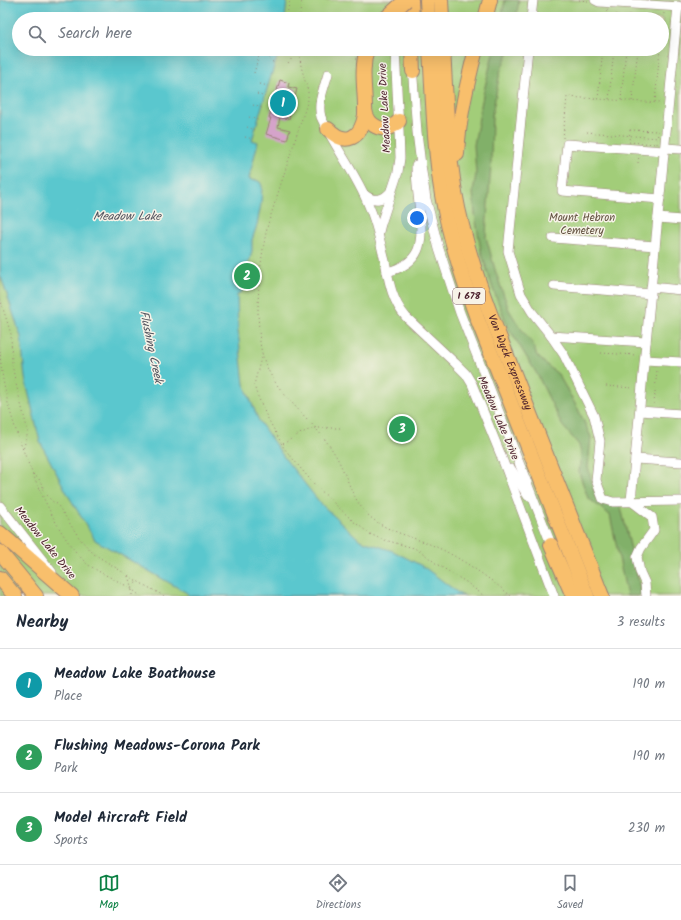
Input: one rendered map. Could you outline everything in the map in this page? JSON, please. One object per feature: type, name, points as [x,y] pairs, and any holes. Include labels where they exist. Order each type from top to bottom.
[{"type":"highway","points":[[393,12],[407,0]]},
{"type":"highway","points":[[411,12],[412,0]]},
{"type":"highway","points":[[427,0],[428,12]]},
{"type":"highway","points":[[441,0],[442,12]]},
{"type":"highway","points":[[486,12],[490,0]]},
{"type":"highway","points":[[366,56],[363,75],[366,116],[370,122],[382,128],[389,128],[399,121]]},
{"type":"highway","points":[[412,56],[413,71]]},
{"type":"highway","name":"Van Wyck Expressway","points":[[430,56],[437,161],[445,212],[453,246],[463,280],[477,318],[587,596]]},
{"type":"highway","name":"Van Wyck Expressway","points":[[443,56],[450,159],[455,192],[466,242],[481,291],[602,596]]},
{"type":"highway","points":[[455,192],[460,116],[474,56]]},
{"type":"highway","points":[[328,129],[333,135],[342,139],[351,138],[360,129],[364,119],[365,110]]},
{"type":"highway","points":[[574,525],[609,596]]},
{"type":"highway","points":[[0,533],[72,596]]},
{"type":"highway","points":[[551,544],[573,596]]},
{"type":"highway","points":[[0,552],[36,596]]},
{"type":"highway","points":[[0,578],[15,596]]},
{"type":"street","points":[[392,0],[393,12]]},
{"type":"street","points":[[407,0],[409,12]]},
{"type":"street","points":[[532,12],[533,0]]},
{"type":"street","points":[[595,0],[598,2],[608,3],[680,6],[671,78],[631,501]]},
{"type":"street","name":"Meadow Lake Drive","points":[[379,236],[381,224],[399,165],[399,121],[394,56]]},
{"type":"street","points":[[527,56],[508,252],[521,294],[532,312],[564,355],[594,416],[600,442],[596,480],[598,489],[603,499],[613,502],[681,501]]},
{"type":"street","points":[[413,71],[417,132],[426,199],[438,249],[462,320],[541,517],[569,596]]},
{"type":"street","name":"Meadow Lake Drive","points":[[328,74],[319,107],[321,117],[372,211],[392,293],[402,312],[455,363],[470,380],[500,453],[554,596]]},
{"type":"street","points":[[671,78],[681,78]]},
{"type":"street","points":[[387,272],[408,263],[418,250],[421,239],[416,170],[417,132]]},
{"type":"street","points":[[660,199],[562,191],[567,144],[664,150],[681,149]]},
{"type":"street","points":[[362,191],[370,198],[377,200],[385,198],[392,189]]},
{"type":"street","points":[[658,218],[681,220]]},
{"type":"street","points":[[553,238],[655,246]]},
{"type":"street","points":[[554,286],[651,291],[681,290]]},
{"type":"street","points":[[551,336],[646,342]]},
{"type":"street","points":[[645,358],[658,361],[681,362]]},
{"type":"street","points":[[640,411],[681,414]]},
{"type":"street","points":[[500,453],[541,517]]},
{"type":"street","points":[[635,459],[681,462]]},
{"type":"street","points":[[631,501],[652,517],[654,530],[641,548],[637,557],[640,572],[645,583],[646,596]]},
{"type":"street","name":"Meadow Lake Drive","points":[[0,506],[72,596]]},
{"type":"path","points":[[288,12],[290,0]]},
{"type":"path","points":[[300,12],[302,0]]},
{"type":"path","points":[[607,12],[608,3]]},
{"type":"path","points":[[664,6],[664,12]]},
{"type":"path","points":[[254,73],[258,56]]},
{"type":"path","points":[[266,56],[275,64]]},
{"type":"path","points":[[288,63],[294,56]]},
{"type":"path","points":[[300,56],[308,92],[308,100],[264,239],[258,281],[259,338],[262,354],[278,386],[333,450],[355,497],[366,514],[381,525],[434,546],[451,555],[511,596]]},
{"type":"path","points":[[598,99],[602,56]]},
{"type":"path","points":[[609,100],[613,56]]},
{"type":"path","points":[[621,101],[625,56]]},
{"type":"path","points":[[632,101],[637,56]]},
{"type":"path","points":[[654,103],[659,56]]},
{"type":"path","points":[[260,84],[268,86]]},
{"type":"path","points":[[257,94],[265,97]]},
{"type":"path","points":[[567,144],[562,144],[567,97],[669,104]]},
{"type":"path","points":[[253,105],[262,108]]},
{"type":"path","points":[[248,117],[258,120]]},
{"type":"path","points":[[247,128],[255,130]]},
{"type":"path","points":[[630,130],[658,132],[658,138],[657,144],[629,142],[630,130]]},
{"type":"path","points":[[587,132],[658,138]]},
{"type":"path","points":[[245,137],[252,139]]},
{"type":"path","points":[[0,299],[11,334],[14,380],[28,432],[23,450]]},
{"type":"path","points":[[0,351],[1,367],[15,429],[51,514],[66,540],[87,564],[132,589],[140,596]]},
{"type":"path","points":[[601,353],[645,358]]},
{"type":"path","points":[[262,354],[254,385],[256,392],[266,415],[282,444],[315,485],[353,522],[370,534],[381,539],[414,548],[466,582],[484,596]]},
{"type":"path","points":[[653,412],[658,361]]},
{"type":"path","points":[[606,386],[642,388]]},
{"type":"path","points":[[282,444],[299,434],[314,428],[340,428]]},
{"type":"path","points":[[33,474],[39,479],[48,497],[57,504],[80,539],[94,554],[164,596]]},
{"type":"path","points":[[38,486],[44,489]]},
{"type":"path","points":[[128,575],[132,595]]},
{"type":"path","points":[[132,589],[137,581]]},
{"type":"green space","name":"Mount Hebron Cemetery","points":[[0,0],[681,0],[681,596],[0,596]]},
{"type":"green space","points":[[505,0],[519,0],[517,12],[502,12]]},
{"type":"green space","points":[[492,56],[507,56],[500,72],[492,115],[491,165],[486,237],[496,273],[509,310],[532,343],[537,356],[558,374],[578,409],[591,437],[588,467],[596,498],[607,503],[620,503],[642,596],[627,596],[610,515],[588,498],[579,473],[581,453],[579,445],[562,425],[537,374],[508,327],[493,289],[481,251],[473,192],[476,174],[474,145],[483,95]]},
{"type":"water","name":"Meadow Lake","points":[[0,0],[287,0],[286,12],[12,12],[12,56],[278,56],[252,140],[258,142],[249,179],[260,182],[262,186],[261,204],[257,225],[252,240],[252,251],[247,265],[246,288],[237,295],[238,331],[244,384],[259,421],[286,460],[321,504],[360,540],[393,551],[424,567],[461,595],[465,596],[189,596],[187,593],[95,540],[68,495],[40,442],[25,378],[21,337],[0,274]]},
{"type":"building","points":[[280,80],[289,83],[288,87],[297,89],[289,119],[280,117],[278,127],[290,130],[287,140],[266,134]]},
{"type":"place","name":"Meadow Lake Boathouse","points":[[283,103]]},
{"type":"place","name":"Flushing Meadows-Corona Park","points":[[247,276]]},
{"type":"place","name":"Model Aircraft Field","points":[[402,429]]},
{"type":"water label","name":"Flushing Creek","points":[[151,347]]}]
